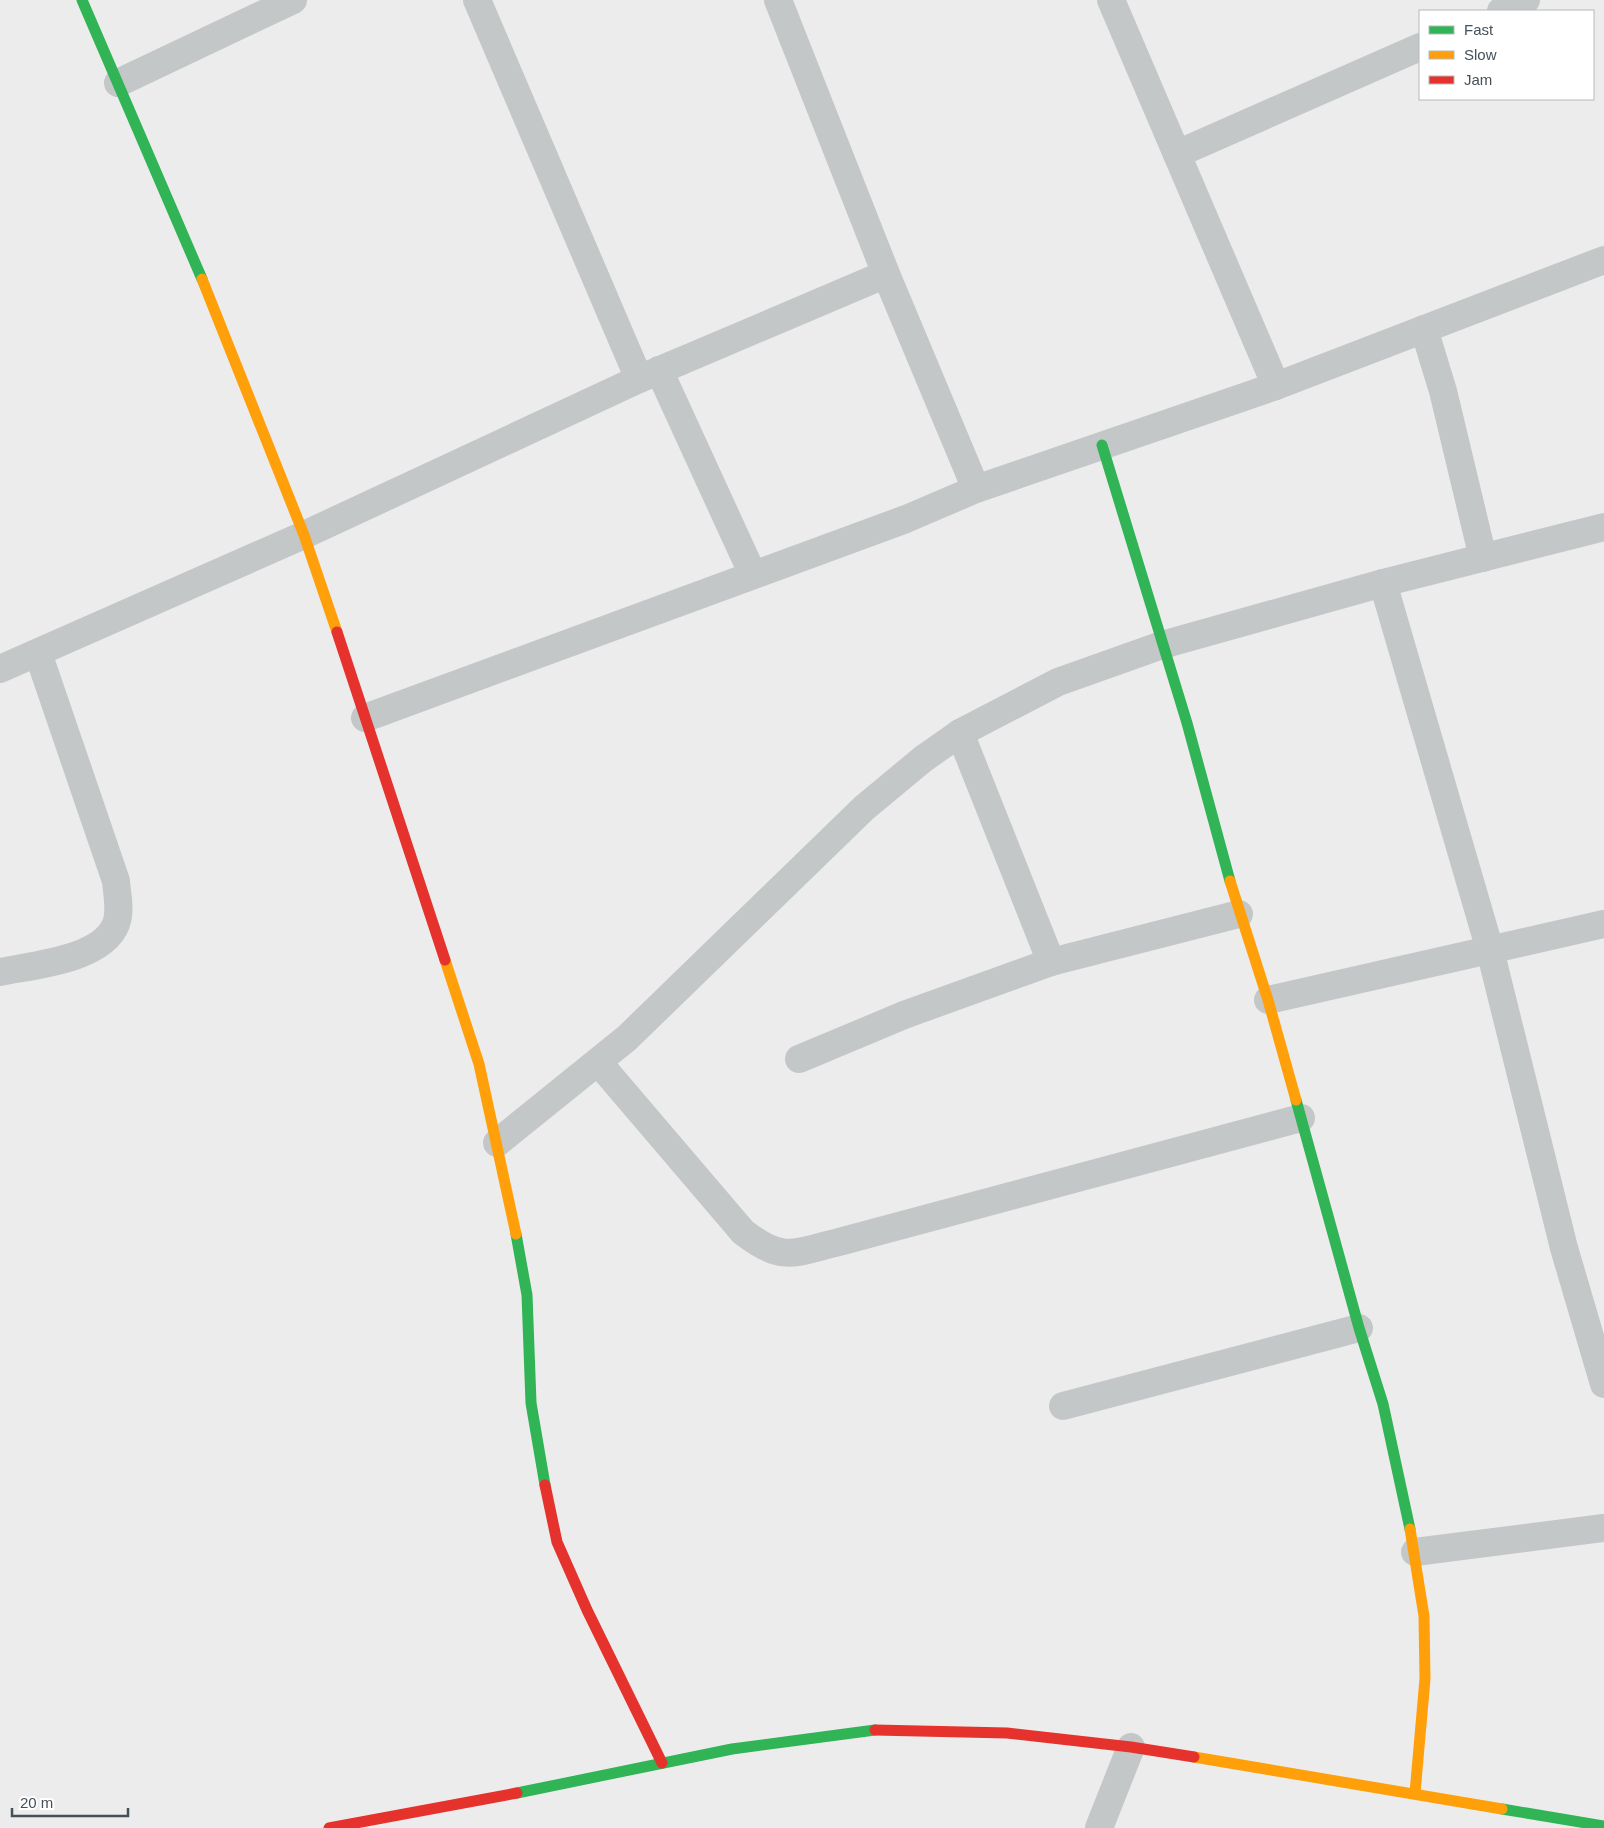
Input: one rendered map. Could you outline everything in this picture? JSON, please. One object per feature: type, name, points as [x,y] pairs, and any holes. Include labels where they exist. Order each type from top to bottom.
[{"type":"street","points":[[82,0],[202,280],[304,534],[479,1064],[527,1295],[531,1403],[540,1461],[557,1542],[587,1610],[662,1763]]},
{"type":"street","points":[[118,83],[293,0]]},
{"type":"street","points":[[477,0],[649,374],[753,575]]},
{"type":"street","points":[[778,0],[886,274],[976,488]]},
{"type":"street","points":[[1111,0],[1276,386]]},
{"type":"street","points":[[1503,10],[1526,0]]},
{"type":"street","points":[[1177,154],[1419,47]]},
{"type":"street","points":[[364,718],[906,519],[976,488],[1276,386],[1604,260]]},
{"type":"street","points":[[0,670],[304,534],[649,374],[886,274]]},
{"type":"street","points":[[1424,329],[1443,391],[1483,558]]},
{"type":"street","points":[[1102,445],[1187,723],[1239,914],[1268,1000],[1359,1328],[1383,1404],[1415,1552],[1424,1616],[1425,1679],[1415,1793]]},
{"type":"street","points":[[497,1144],[627,1038],[864,808],[923,759],[960,733],[1058,682],[1162,645],[1383,583],[1604,527]]},
{"type":"street","points":[[1383,583],[1490,950],[1564,1248],[1604,1384]]},
{"type":"street","points":[[0,972],[84,953],[104,941],[116,924],[118,904],[116,882],[38,652]]},
{"type":"street","points":[[960,733],[1051,962]]},
{"type":"street","points":[[799,1059],[904,1015],[1051,962],[1239,914]]},
{"type":"street","points":[[1268,1000],[1604,924]]},
{"type":"street","points":[[598,1062],[743,1232],[760,1245],[780,1254],[823,1246],[1301,1118]]},
{"type":"street","points":[[1063,1406],[1359,1328]]},
{"type":"street","points":[[1415,1552],[1604,1528]]},
{"type":"street","points":[[329,1828],[732,1749],[878,1730],[1007,1733],[1131,1747],[1415,1793],[1543,1822],[1604,1826]]},
{"type":"street","points":[[1098,1828],[1131,1747]]},
{"type":"traffic: fast","points":[[82,0],[202,279]]},
{"type":"traffic: fast","points":[[1102,445],[1187,723],[1230,881]]},
{"type":"traffic: fast","points":[[1296,1100],[1359,1328],[1383,1404],[1410,1529]]},
{"type":"traffic: fast","points":[[516,1234],[527,1295],[531,1403],[545,1485]]},
{"type":"traffic: fast","points":[[517,1793],[732,1749],[875,1730]]},
{"type":"traffic: fast","points":[[1502,1809],[1604,1826]]},
{"type":"traffic: slow","points":[[202,279],[304,535],[337,632]]},
{"type":"traffic: slow","points":[[1230,881],[1268,1000],[1296,1100]]},
{"type":"traffic: slow","points":[[445,960],[479,1064],[516,1234]]},
{"type":"traffic: slow","points":[[1410,1529],[1424,1616],[1425,1679],[1415,1793]]},
{"type":"traffic: slow","points":[[1194,1757],[1502,1809]]},
{"type":"traffic: jam","points":[[337,632],[445,960]]},
{"type":"traffic: jam","points":[[545,1485],[557,1542],[587,1610],[662,1763]]},
{"type":"traffic: jam","points":[[875,1730],[1007,1733],[1131,1747],[1194,1757]]},
{"type":"traffic: jam","points":[[329,1828],[517,1793]]}]
